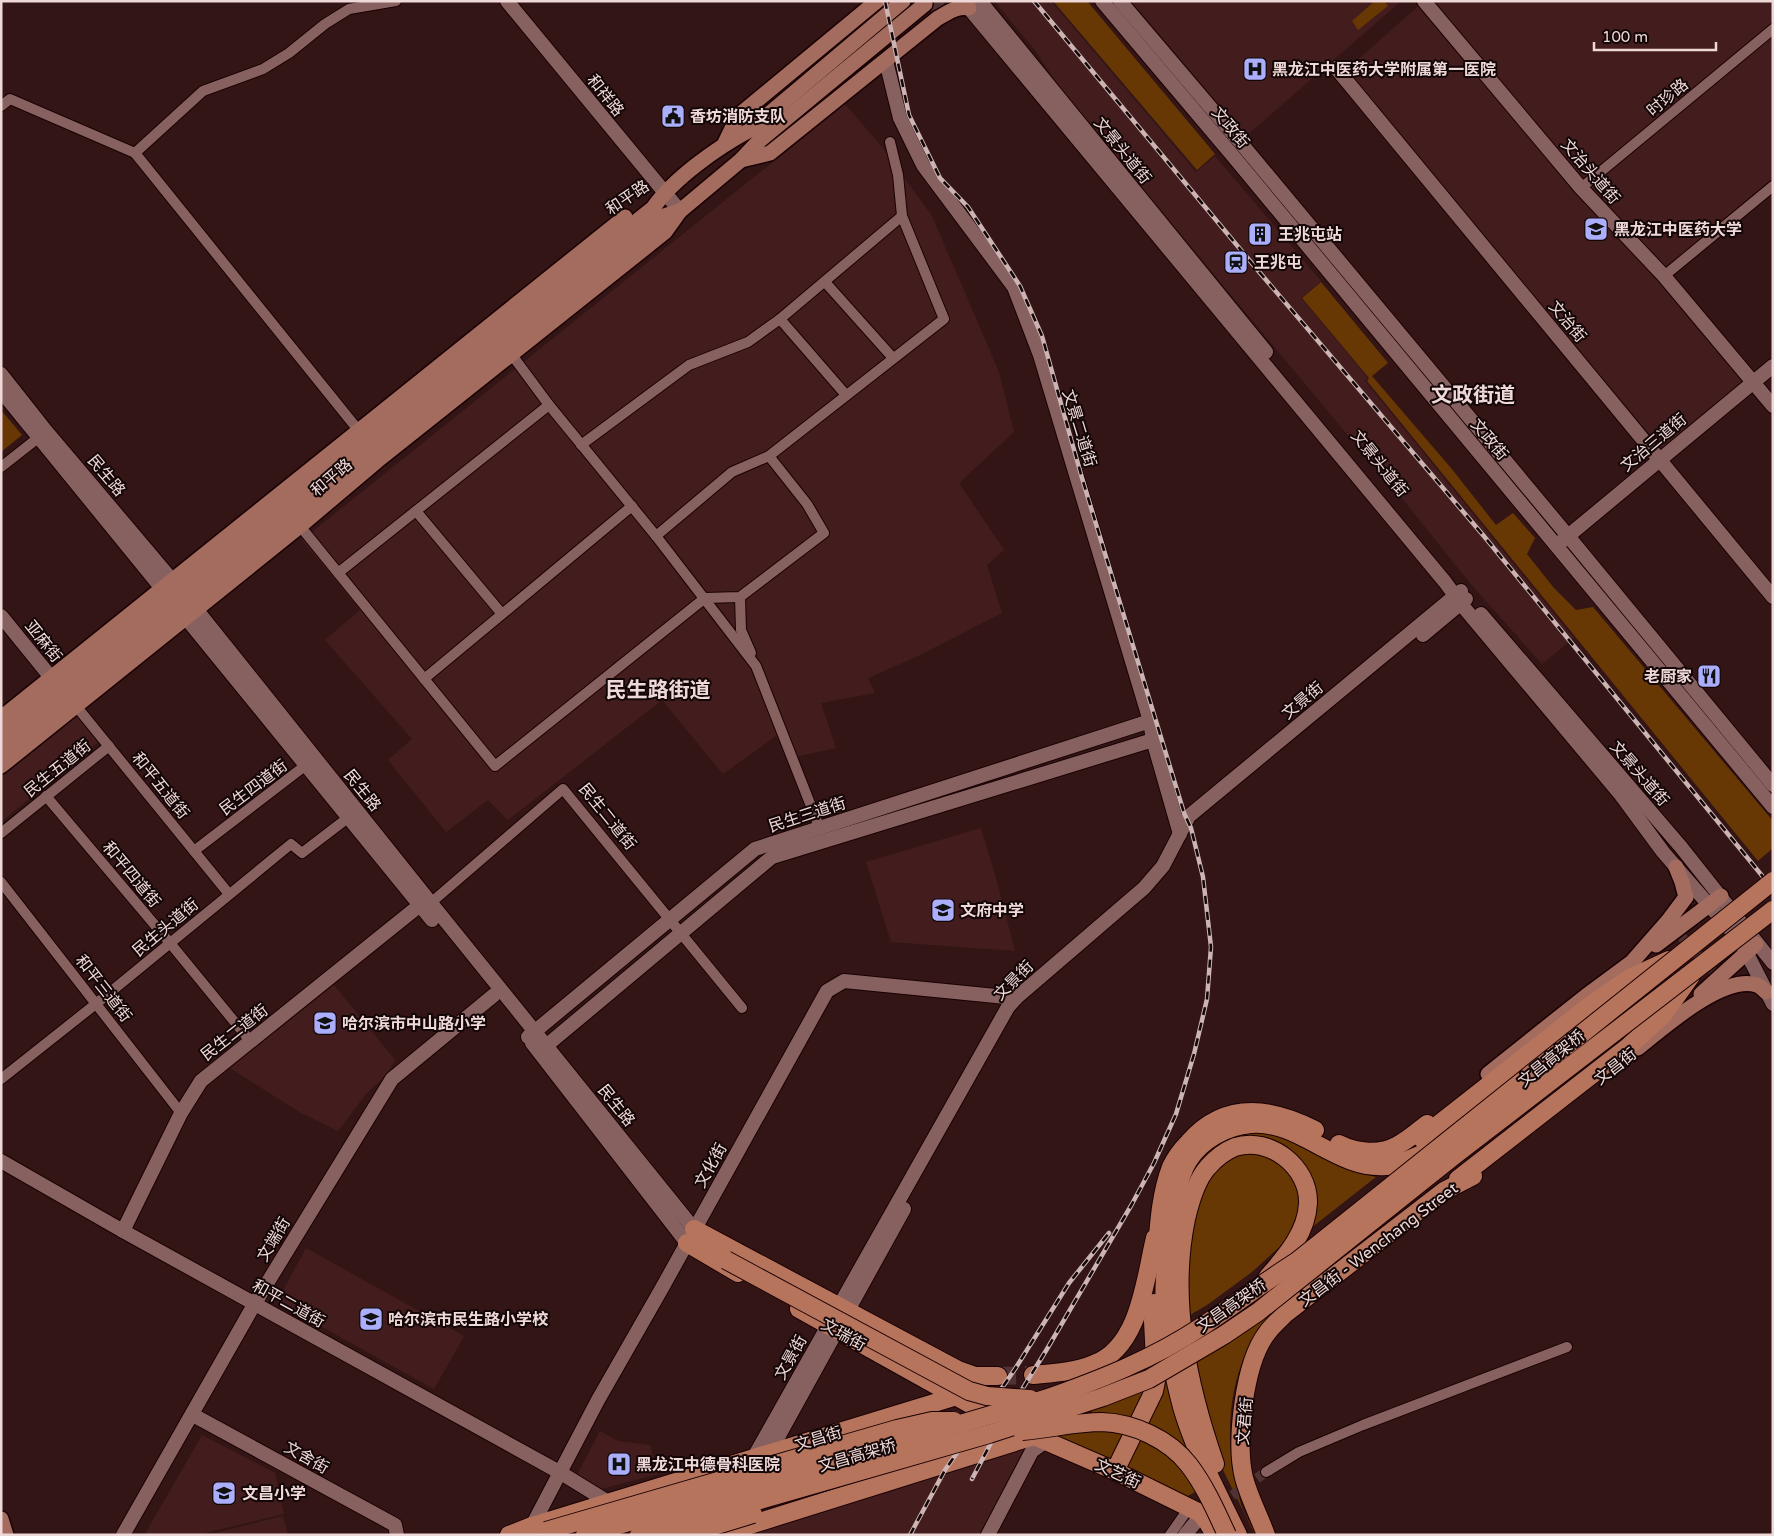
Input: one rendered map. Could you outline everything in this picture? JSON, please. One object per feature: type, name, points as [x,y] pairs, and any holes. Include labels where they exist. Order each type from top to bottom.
[{"type":"highway","name":"文昌高架桥","points":[[585,1535],[1045,1400],[1149,1357],[1200,1328],[1296,1262],[1773,881]]},
{"type":"highway","name":"文昌高架桥","points":[[639,1535],[1104,1397],[1149,1379],[1224,1335],[1265,1307],[1455,1155],[1773,910]]},
{"type":"highway","points":[[1033,1375],[1079,1369],[1096,1364],[1111,1355],[1124,1342],[1138,1308],[1159,1222],[1165,1184],[1172,1165],[1182,1149],[1197,1132],[1210,1122],[1227,1115],[1244,1112],[1263,1112],[1287,1117],[1358,1152],[1379,1157],[1400,1151],[1593,1003],[1630,978],[1683,953]]},
{"type":"highway","points":[[1470,1173],[1629,1046],[1663,1015],[1696,969]]},
{"type":"highway","points":[[1238,1535],[1208,1473],[1182,1406],[1165,1321],[1165,1280],[1174,1202],[1187,1162],[1213,1136],[1228,1129],[1250,1124],[1272,1125],[1293,1133],[1342,1158],[1365,1165],[1388,1166],[1443,1144]]},
{"type":"highway","points":[[1248,1535],[1217,1470],[1200,1422],[1190,1382],[1180,1298],[1181,1252],[1184,1229],[1193,1195],[1206,1168],[1226,1152],[1236,1147],[1252,1145],[1269,1148],[1290,1160],[1302,1176],[1306,1188],[1308,1203],[1303,1225],[1292,1248],[1265,1282]]},
{"type":"highway","name":"文昌街","points":[[1444,1191],[1470,1173]]},
{"type":"highway","name":"文昌街 - Wenchang Street","points":[[1285,1314],[1444,1191]]},
{"type":"highway","points":[[1115,1471],[1154,1391],[1156,1382],[1153,1321],[1159,1222]]},
{"type":"highway","name":"文瑞街","points":[[691,1236],[843,1308],[958,1370],[975,1376],[998,1376]]},
{"type":"highway","name":"文瑞街","points":[[691,1236],[832,1328],[957,1396],[996,1428]]},
{"type":"highway","points":[[691,1236],[726,1260],[969,1391],[1003,1398],[1045,1400]]},
{"type":"highway","name":"文君街","points":[[1266,1535],[1244,1477],[1241,1451],[1242,1416],[1255,1355],[1266,1334],[1285,1314]]},
{"type":"highway","name":"文昌街","points":[[509,1535],[537,1531],[608,1502],[957,1396]]},
{"type":"highway","points":[[537,1531],[897,1429],[932,1421],[976,1420]]},
{"type":"highway","points":[[996,1428],[1041,1430],[1078,1423],[1103,1422],[1122,1424],[1141,1430],[1158,1439],[1187,1463],[1208,1494],[1227,1535]]},
{"type":"highway","name":"文艺街","points":[[996,1428],[1040,1439],[1115,1471],[1194,1513]]},
{"type":"highway","points":[[720,1534],[1040,1439]]},
{"type":"highway","points":[[684,1535],[821,1494],[866,1469]]},
{"type":"highway","points":[[1194,1513],[1200,1513],[1215,1535]]},
{"type":"main road","name":"和祥路","points":[[507,1],[680,211]]},
{"type":"main road","points":[[725,143],[738,116],[877,1]]},
{"type":"main road","points":[[725,143],[891,1]]},
{"type":"main road","name":"和平路","points":[[1,750],[64,692],[392,427],[653,208],[664,193],[725,143],[750,130],[902,1]]},
{"type":"main road","name":"文政街","points":[[1102,1],[1240,164],[1773,807]]},
{"type":"main road","name":"文政街","points":[[1120,1],[1568,536],[1773,785]]},
{"type":"main road","name":"文治头道街","points":[[1424,1],[1581,188],[1664,276],[1773,406]]},
{"type":"main road","points":[[741,160],[770,153],[938,18],[955,8],[971,4]]},
{"type":"main road","name":"文景头道街","points":[[971,4],[1096,164],[1445,582],[1461,597],[1681,847],[1741,942],[1773,963]]},
{"type":"main road","points":[[741,160],[766,148],[928,7]]},
{"type":"main road","name":"文景二道街","points":[[886,61],[900,118],[923,165],[1014,287],[1040,355],[1150,721],[1153,740],[1180,834]]},
{"type":"main road","name":"文治街","points":[[1336,68],[1773,597]]},
{"type":"main road","name":"和平路","points":[[179,599],[300,526],[377,461],[665,232],[680,211],[741,160]]},
{"type":"main road","name":"和平路","points":[[1,736],[64,692],[179,599],[359,431],[646,201],[664,193]]},
{"type":"main road","name":"和平路","points":[[392,427],[505,345],[661,216],[680,211]]},
{"type":"main road","name":"文治三道街","points":[[1556,546],[1773,366]]},
{"type":"main road","name":"民生路","points":[[1,374],[179,599],[425,906],[543,1049],[691,1236]]},
{"type":"main road","name":"民生路","points":[[1,391],[38,438],[179,599],[306,765],[425,906],[494,995],[531,1035]]},
{"type":"main road","points":[[392,427],[377,461],[347,463],[359,431],[392,427]]},
{"type":"main road","name":"文景头道街","points":[[1461,597],[1676,867],[1715,901]]},
{"type":"main road","name":"文景街","points":[[720,1534],[1008,1007],[1016,998],[1144,888],[1163,866],[1189,816],[1461,597]]},
{"type":"main road","name":"文景街","points":[[843,1308],[1017,1008],[1150,893],[1167,873],[1194,822],[1461,597]]},
{"type":"main road","name":"亚麻街","points":[[1,616],[64,692]]},
{"type":"main road","name":"和平路","points":[[1,718],[64,692]]},
{"type":"main road","name":"和平路","points":[[1,766],[64,692]]},
{"type":"main road","name":"民生三道街","points":[[531,1035],[755,849],[1150,721]]},
{"type":"main road","name":"民生三道街","points":[[543,1049],[772,857],[1153,740]]},
{"type":"main road","points":[[1632,962],[1686,898],[1676,867]]},
{"type":"main road","points":[[1427,1129],[1586,996],[1715,901]]},
{"type":"main road","name":"民生二道街","points":[[123,1231],[181,1113],[201,1080],[425,906]]},
{"type":"main road","points":[[1680,1014],[1751,948]]},
{"type":"main road","name":"文景头道街","points":[[1751,948],[1773,971]]},
{"type":"main road","name":"文景头道街","points":[[1751,948],[1770,998]]},
{"type":"main road","name":"文化街","points":[[537,1531],[561,1473],[598,1400],[827,991],[844,981],[1016,998]]},
{"type":"main road","name":"文昌街","points":[[1470,1173],[1634,1052],[1680,1014],[1726,987],[1749,984],[1758,985],[1770,998]]},
{"type":"main road","name":"文端街","points":[[123,1535],[255,1304],[392,1079],[494,995]]},
{"type":"main road","name":"和平二道街","points":[[1,1161],[123,1231],[561,1473],[667,1535]]},
{"type":"main road","name":"文舍街","points":[[193,1415],[395,1525],[397,1535]]},
{"type":"main road","points":[[988,1535],[1040,1439]]},
{"type":"main road","points":[[1186,1535],[1194,1513]]},
{"type":"main road","points":[[1,1519],[6,1535]]},
{"type":"street","points":[[135,153],[202,91],[264,69],[289,53],[325,24],[349,9],[396,1]]},
{"type":"street","name":"时珍路","points":[[1581,188],[1773,29]]},
{"type":"street","points":[[1,106],[10,99],[135,153],[359,431]]},
{"type":"street","points":[[656,536],[732,472],[769,456],[944,319],[902,216],[898,175],[890,142]]},
{"type":"street","points":[[1664,276],[1773,186]]},
{"type":"street","points":[[582,445],[689,365],[748,342],[780,319],[902,216]]},
{"type":"street","points":[[825,282],[893,358]]},
{"type":"street","points":[[780,319],[846,395]]},
{"type":"street","points":[[512,355],[549,405],[705,598],[756,666]]},
{"type":"street","points":[[338,573],[549,405]]},
{"type":"street","points":[[1,467],[38,438]]},
{"type":"street","points":[[300,526],[495,766],[705,598],[740,597],[824,533],[807,504],[769,456]]},
{"type":"street","points":[[424,679],[632,506]]},
{"type":"street","points":[[416,511],[502,614]]},
{"type":"street","points":[[740,597],[741,630],[820,829]]},
{"type":"street","name":"和平五道街","points":[[64,692],[229,894]]},
{"type":"street","name":"民生五道街","points":[[1,833],[109,746]]},
{"type":"street","name":"民生四道街","points":[[194,851],[306,765]]},
{"type":"street","name":"民生二道街","points":[[425,906],[563,789],[742,1008]]},
{"type":"street","name":"和平四道街","points":[[46,796],[170,942],[251,1042]]},
{"type":"street","name":"民生头道街","points":[[1,1079],[291,844],[302,853],[349,817]]},
{"type":"street","name":"和平三道街","points":[[1,882],[181,1113]]},
{"type":"street","points":[[1266,1472],[1299,1452],[1354,1429],[1566,1347]]},
{"type":"street","points":[[1170,1535],[1194,1513]]},
{"type":"shaded area","points":[[994,1],[1051,1],[1196,172],[1215,156],[1321,281],[1301,298],[1368,378],[1365,381],[1574,638],[1542,664],[1469,582],[1381,472],[1366,457],[1066,97],[1035,50]]},
{"type":"shaded area","points":[[1053,1],[1087,1],[1215,154],[1197,170]]},
{"type":"shaded area","name":"黑龙江中医药大学附属第一医院","points":[[1131,1],[1401,1],[1245,137]]},
{"type":"shaded area","points":[[1375,1],[1384,1],[1388,6],[1358,30],[1352,21]]},
{"type":"shaded area","name":"黑龙江中医药大学","points":[[1424,1],[1773,1],[1773,181],[1658,277],[1745,380],[1662,449],[1345,71]]},
{"type":"shaded area","points":[[845,104],[882,147],[932,216],[999,372],[1014,432],[959,483],[1004,550],[987,565],[1002,613],[916,657],[868,678],[875,693],[821,703],[836,748],[790,758],[776,736],[723,774],[662,700],[508,820],[488,800],[446,832],[388,760],[412,739],[325,640],[360,610],[302,540]]},
{"type":"shaded area","points":[[1321,282],[1388,363],[1372,376],[1451,468],[1496,525],[1513,513],[1535,538],[1527,554],[1554,588],[1576,610],[1593,607],[1773,821],[1773,848],[1758,861],[1367,381],[1369,378],[1302,298]]},
{"type":"shaded area","points":[[1,410],[22,435],[1,452]]},
{"type":"shaded area","points":[[74,712],[98,742],[1,822],[1,771]]},
{"type":"shaded area","name":"文府中学","points":[[981,828],[1015,951],[891,942],[866,862]]},
{"type":"shaded area","name":"哈尔滨市中山路小学","points":[[334,985],[395,1060],[387,1074],[366,1094],[338,1131],[301,1113],[230,1068]]},
{"type":"shaded area","points":[[1253,1131],[1282,1136],[1342,1167],[1376,1177],[1311,1228],[1315,1206],[1282,1148],[1203,1159],[1190,1178],[1183,1196],[1189,1178],[1197,1161],[1210,1147],[1229,1136]]},
{"type":"shaded area","points":[[1261,1153],[1283,1164],[1299,1189],[1300,1217],[1286,1241],[1252,1272],[1207,1305],[1185,1318],[1184,1302],[1196,1201],[1220,1163],[1239,1154]]},
{"type":"shaded area","name":"哈尔滨市民生路小学校","points":[[306,1248],[464,1336],[434,1389],[277,1302]]},
{"type":"shaded area","points":[[1281,1302],[1261,1326],[1249,1346],[1239,1371],[1231,1408],[1230,1447],[1232,1467],[1242,1508],[1255,1535],[1224,1472],[1209,1436],[1192,1364]]},
{"type":"shaded area","points":[[1170,1375],[1195,1457],[1146,1426],[1161,1379]]},
{"type":"shaded area","points":[[1149,1386],[1135,1421],[1112,1415],[1092,1413],[1092,1410]]},
{"type":"shaded area","points":[[1069,1426],[1128,1433],[1115,1454],[1108,1459],[1083,1447],[1060,1440],[1043,1430]]},
{"type":"shaded area","name":"黑龙江中德骨科医院","points":[[600,1431],[618,1441],[650,1445],[658,1474],[601,1489],[577,1475]]},
{"type":"shaded area","points":[[1030,1434],[1032,1451],[988,1535],[729,1535]]},
{"type":"shaded area","name":"文昌小学","points":[[202,1435],[275,1473],[284,1514],[197,1535],[146,1535],[145,1534]]},
{"type":"shaded area","points":[[1141,1437],[1178,1465],[1195,1489],[1195,1492],[1186,1497],[1123,1465]]},
{"type":"shaded area","points":[[283,1516],[288,1535],[207,1535]]},
{"type":"tunnel","points":[[932,11],[943,1]]},
{"type":"tunnel","points":[[1672,926],[1722,982]]},
{"type":"tunnel","points":[[998,1376],[1033,1375]]},
{"type":"tunnel","points":[[1220,1504],[1266,1472]]},
{"type":"railway","points":[[885,1],[909,115],[940,178],[968,207],[1020,286],[1042,336],[1082,478],[1184,813],[1191,828],[1203,877],[1211,947],[1207,999],[1194,1054],[1176,1114],[1154,1163],[1047,1349],[1002,1422],[972,1479]]},
{"type":"railway","points":[[1034,1],[1255,267],[1483,535],[1773,889]]},
{"type":"railway","points":[[910,1535],[945,1470],[1015,1369],[1069,1283],[1109,1233]]},
{"type":"place","name":"黑龙江中医药大学附属第一医院","points":[[1255,69]]},
{"type":"place","name":"香坊消防支队","points":[[673,116]]},
{"type":"place","name":"黑龙江中医药大学","points":[[1596,229]]},
{"type":"place","name":"王兆屯站","points":[[1260,234]]},
{"type":"place","name":"王兆屯","points":[[1236,262]]},
{"type":"place","name":"老厨家","points":[[1709,676]]},
{"type":"place","name":"文府中学","points":[[943,910]]},
{"type":"place","name":"哈尔滨市中山路小学","points":[[325,1023]]},
{"type":"place","name":"哈尔滨市民生路小学校","points":[[371,1319]]},
{"type":"place","name":"黑龙江中德骨科医院","points":[[619,1464]]},
{"type":"place","name":"文昌小学","points":[[224,1493]]},
{"type":"district","name":"文政街道","points":[[1473,395]]},
{"type":"district","name":"民生路街道","points":[[658,690]]}]
